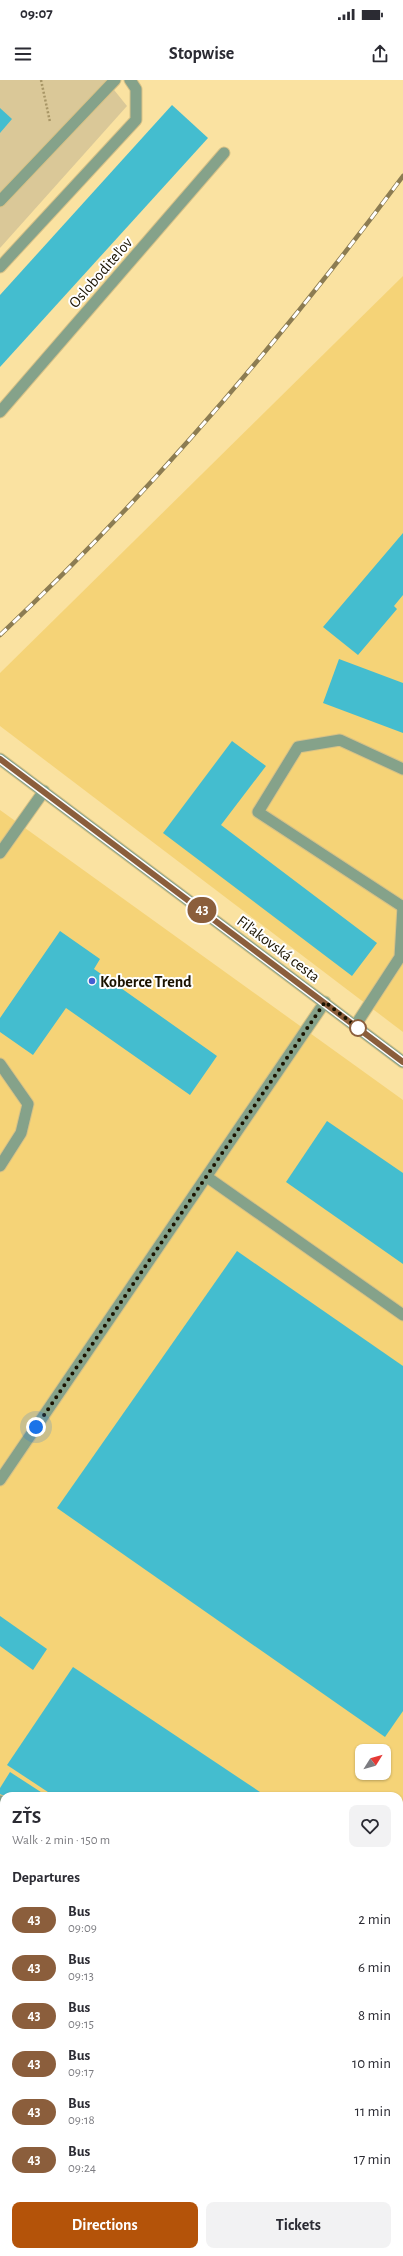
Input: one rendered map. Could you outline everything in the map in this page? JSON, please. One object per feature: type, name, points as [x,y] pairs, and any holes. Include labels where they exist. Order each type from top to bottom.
[{"type":"street","points":[[0,201],[115,80]]},
{"type":"street","points":[[0,267],[136,120],[136,89],[130,80]]},
{"type":"street","name":"Osloboditeľov","points":[[0,412],[224,153]]},
{"type":"street","points":[[355,1026],[400,957],[403,906],[258,812],[298,747],[340,740],[403,769]]},
{"type":"street","name":"Fiľakovská cesta","points":[[0,759],[403,1062]]},
{"type":"street","points":[[0,853],[44,792]]},
{"type":"street","points":[[0,1480],[325,1002]]},
{"type":"street","points":[[0,1064],[28,1104],[21,1133],[0,1166]]},
{"type":"street","points":[[207,1176],[403,1315]]},
{"type":"path","points":[[41,80],[50,122]]},
{"type":"shaded area","points":[[0,80],[106,80],[127,106],[0,248]]},
{"type":"shaded area","points":[[403,276],[403,1032],[0,726],[0,673]]},
{"type":"shaded area","points":[[0,810],[403,1100],[403,1792],[0,1792]]},
{"type":"building","points":[[172,105],[208,138],[0,367],[0,295]]},
{"type":"building","points":[[0,108],[12,119],[0,133]]},
{"type":"building","points":[[403,533],[403,595],[394,606],[397,609],[358,655],[323,627]]},
{"type":"building","points":[[339,659],[403,683],[403,733],[323,703]]},
{"type":"building","points":[[232,741],[266,766],[221,825],[377,943],[352,976],[163,833]]},
{"type":"building","points":[[60,931],[100,959],[94,969],[217,1056],[190,1095],[66,1008],[33,1055],[0,1032],[0,1018]]},
{"type":"building","points":[[327,1121],[403,1173],[403,1264],[286,1182]]},
{"type":"building","points":[[237,1251],[403,1366],[403,1711],[385,1737],[57,1508]]},
{"type":"building","points":[[0,1616],[47,1649],[33,1670],[0,1646]]},
{"type":"building","points":[[73,1667],[260,1792],[48,1792],[7,1765]]},
{"type":"building","points":[[10,1772],[41,1792],[0,1792],[0,1788]]},
{"type":"railway","points":[[0,635],[108,528],[161,472],[212,414],[310,297],[403,176]]},
{"type":"bus line","name":"43","points":[[0,759],[403,1062]]},
{"type":"place","name":"Koberce Trend","points":[[92,981]]},
{"type":"route","points":[[36,1427],[325,1002],[358,1028]]}]
